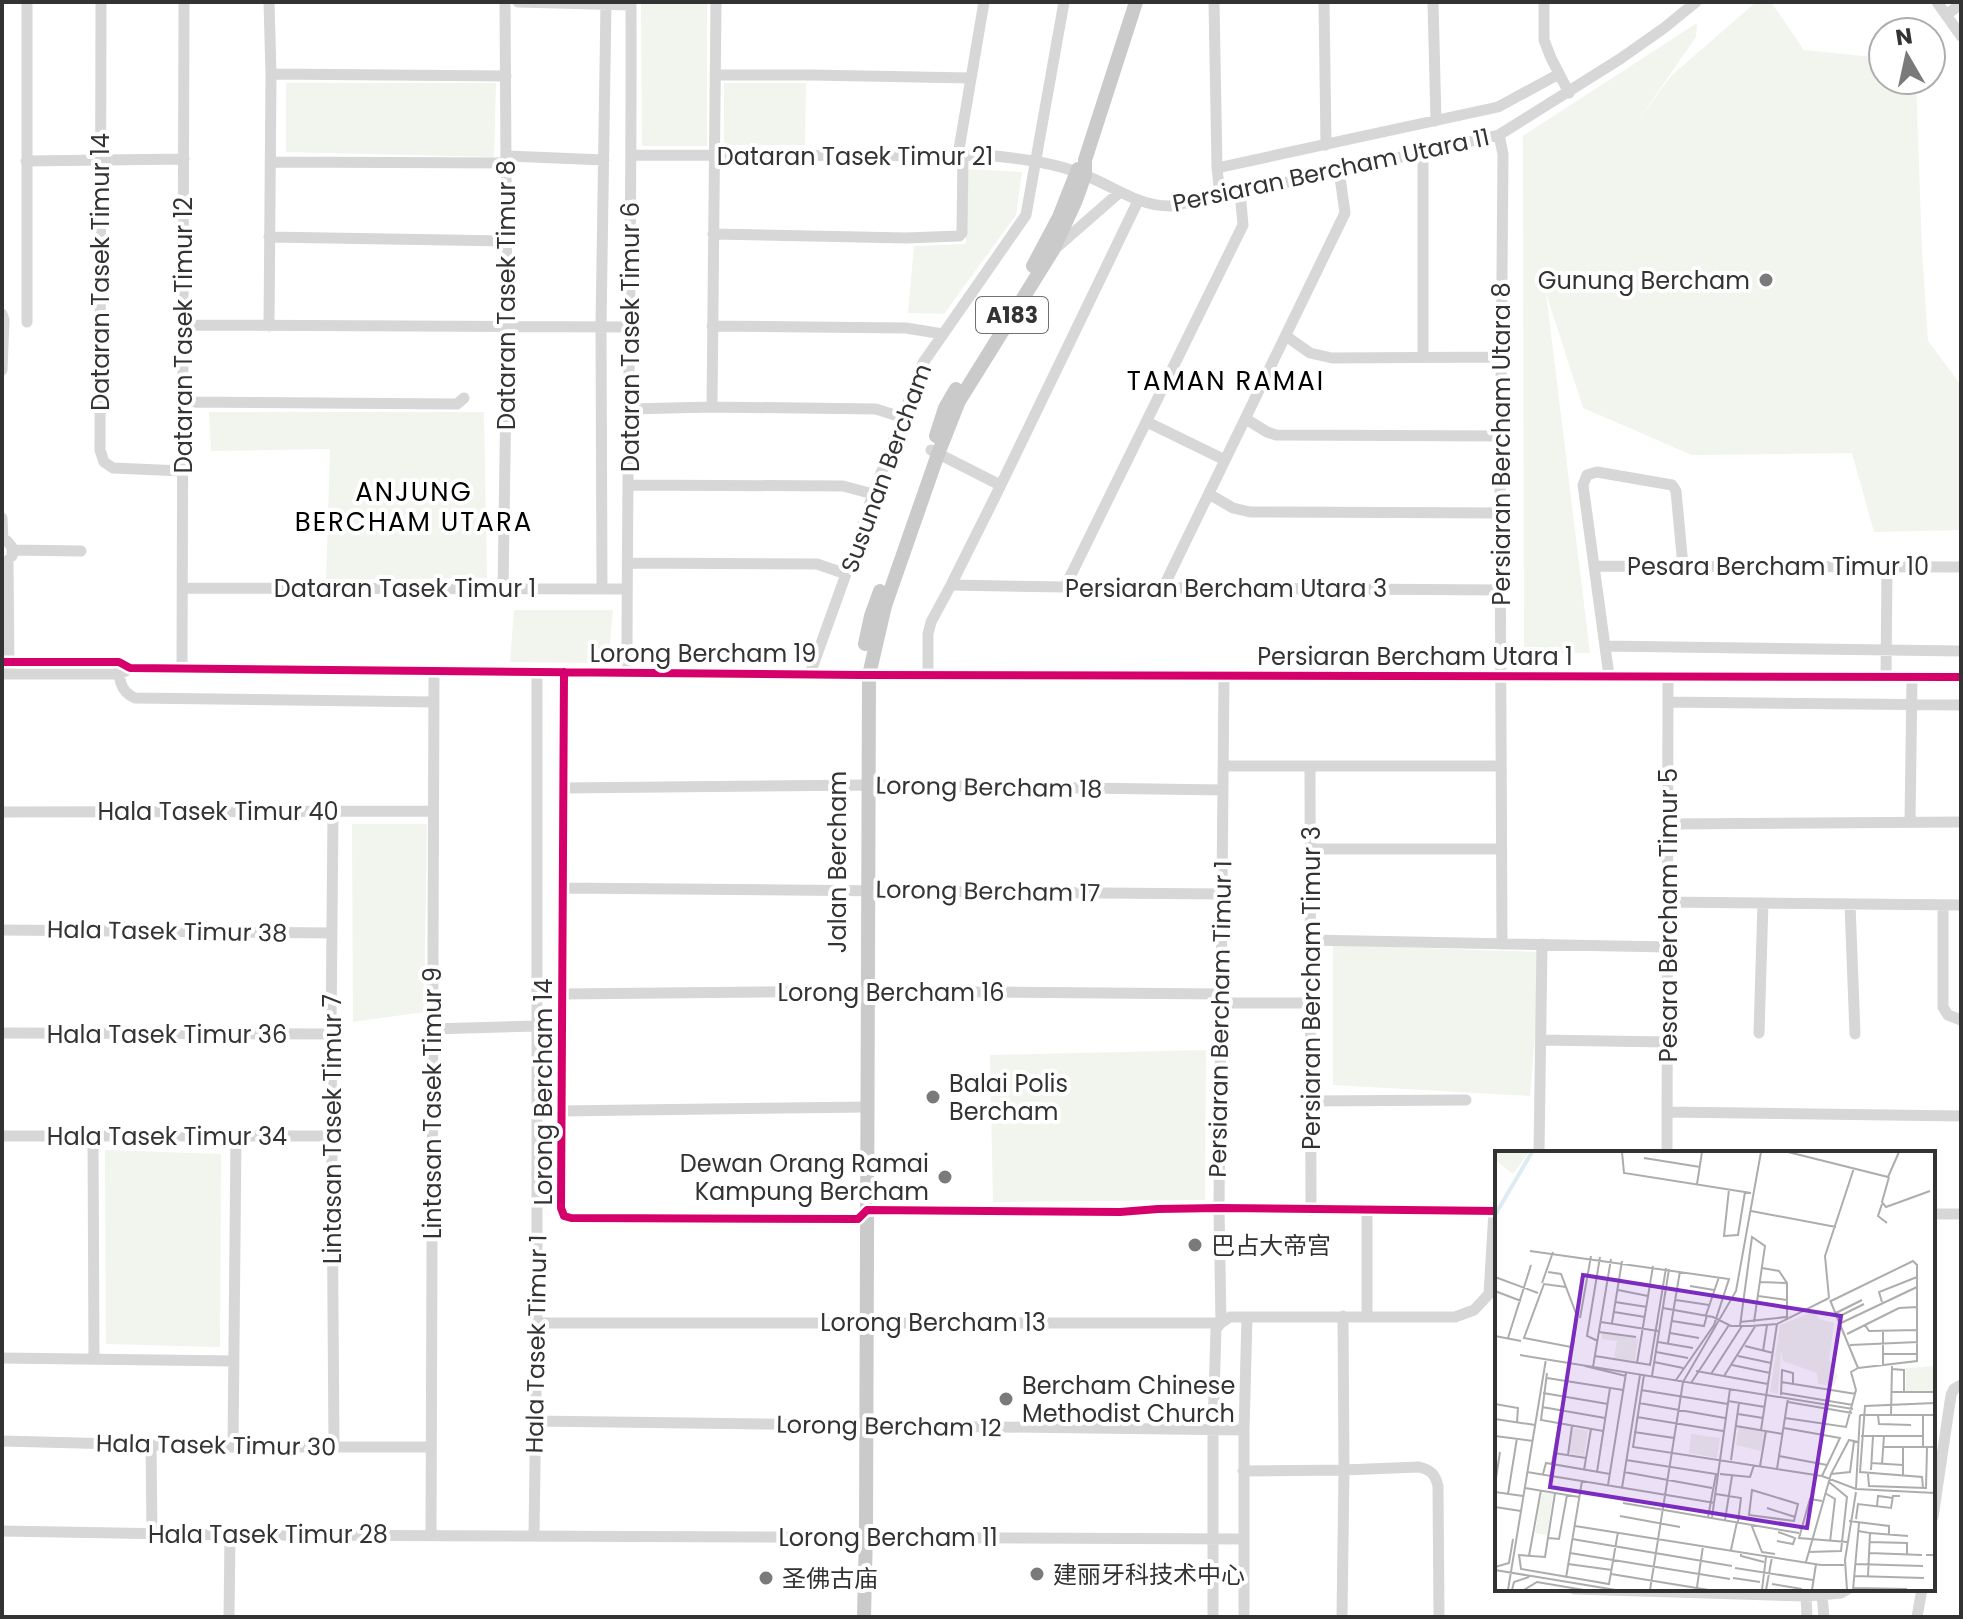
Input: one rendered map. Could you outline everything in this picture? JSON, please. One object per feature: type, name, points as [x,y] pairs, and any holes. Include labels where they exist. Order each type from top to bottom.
[{"type":"main road","name":"Jalan Bercham","points":[[934,452],[959,401],[1053,250],[1076,200],[1082,169],[1136,2]]},
{"type":"main road","name":"Jalan Bercham","points":[[864,1617],[864,675],[950,399],[1027,276],[1082,169]]},
{"type":"main road","name":"Jalan Bercham","points":[[857,1617],[862,1538]]},
{"type":"street","points":[[27,2],[27,322]]},
{"type":"street","name":"Dataran Tasek Timur 14","points":[[101,2],[100,450],[104,462],[113,468],[182,471]]},
{"type":"street","name":"Dataran Tasek Timur 12","points":[[182,669],[184,2]]},
{"type":"street","points":[[269,2],[269,326]]},
{"type":"street","name":"Dataran Tasek Timur 8","points":[[503,589],[507,326],[505,2]]},
{"type":"street","points":[[518,2],[631,3]]},
{"type":"street","points":[[712,407],[716,2]]},
{"type":"street","points":[[713,234],[906,238],[959,236],[962,229],[960,156],[984,2]]},
{"type":"street","name":"Susunan Bercham","points":[[810,674],[923,363],[1026,215],[1064,2]]},
{"type":"street","points":[[1214,2],[1220,196]]},
{"type":"street","points":[[1324,2],[1326,145]]},
{"type":"street","points":[[1433,2],[1436,121]]},
{"type":"street","points":[[1544,2],[1544,40],[1569,93]]},
{"type":"street","name":"Persiaran Bercham Utara 11","points":[[1082,169],[1138,201],[1170,206],[1499,135],[1569,93],[1664,28],[1696,2]]},
{"type":"street","points":[[1937,2],[1961,36]]},
{"type":"street","name":"Dataran Tasek Timur 6","points":[[602,589],[601,326],[606,3]]},
{"type":"street","name":"Dataran Tasek Timur 6","points":[[627,673],[631,3]]},
{"type":"street","points":[[1946,15],[1961,4]]},
{"type":"street","points":[[271,74],[506,76]]},
{"type":"street","points":[[1217,168],[1498,107],[1559,74]]},
{"type":"street","points":[[715,75],[970,78]]},
{"type":"street","name":"Persiaran Bercham Utara 8","points":[[1499,135],[1503,154],[1500,513],[1502,944]]},
{"type":"street","points":[[1423,152],[1423,357]]},
{"type":"street","name":"Dataran Tasek Timur 21","points":[[632,155],[995,156],[1082,169]]},
{"type":"street","points":[[26,161],[184,159]]},
{"type":"street","points":[[270,162],[604,160]]},
{"type":"street","points":[[1163,588],[1345,213],[1339,170]]},
{"type":"street","points":[[1053,250],[1120,192]]},
{"type":"street","points":[[1065,587],[1243,225],[1240,192]]},
{"type":"street","points":[[928,675],[931,622],[1138,201]]},
{"type":"street","points":[[269,237],[507,241]]},
{"type":"street","points":[[2,314],[2,370]]},
{"type":"street","points":[[184,325],[629,327]]},
{"type":"street","points":[[712,326],[906,328],[943,334]]},
{"type":"street","points":[[1286,336],[1310,353],[1332,358],[1502,357]]},
{"type":"street","points":[[183,402],[457,404],[464,398]]},
{"type":"street","points":[[629,409],[876,409],[901,417]]},
{"type":"street","points":[[1246,419],[1276,435],[1502,436]]},
{"type":"street","points":[[1147,422],[1225,460]]},
{"type":"street","points":[[934,452],[1000,485]]},
{"type":"street","points":[[1609,676],[1583,485],[1587,475],[1597,472],[1672,485],[1676,491],[1683,566]]},
{"type":"street","points":[[629,485],[843,486],[873,494]]},
{"type":"street","points":[[1209,494],[1233,508],[1250,512],[1500,513]]},
{"type":"street","points":[[2,518],[2,541],[10,544],[6,668]]},
{"type":"street","points":[[8,557],[81,551]]},
{"type":"street","points":[[628,563],[817,564],[846,574]]},
{"type":"street","name":"Pesara Bercham Timur 10","points":[[1595,566],[1961,567]]},
{"type":"street","points":[[1886,677],[1887,566]]},
{"type":"street","name":"Persiaran Bercham Utara 3","points":[[951,585],[1500,590]]},
{"type":"street","name":"Dataran Tasek Timur 1","points":[[183,588],[627,589]]},
{"type":"street","points":[[1605,646],[1961,651]]},
{"type":"street","name":"Lorong Bercham 19","points":[[6,668],[864,675]]},
{"type":"street","points":[[123,668],[123,688],[135,698],[434,702]]},
{"type":"street","name":"Lintasan Tasek Timur 9","points":[[431,1535],[434,671]]},
{"type":"street","name":"Hala Tasek Timur 1","points":[[534,1536],[537,672]]},
{"type":"street","name":"Lorong Bercham 14","points":[[564,672],[561,1213],[567,1218],[1120,1212],[1219,1208],[1495,1211]]},
{"type":"street","name":"Persiaran Bercham Utara 1","points":[[864,675],[1961,677]]},
{"type":"street","name":"Persiaran Bercham Timur 1","points":[[1221,1323],[1219,1208],[1224,675]]},
{"type":"street","name":"Pesara Bercham Timur 5","points":[[1667,1151],[1668,676]]},
{"type":"street","points":[[1910,822],[1912,677]]},
{"type":"street","points":[[1668,702],[1961,705]]},
{"type":"street","points":[[1223,766],[1501,766]]},
{"type":"street","name":"Persiaran Bercham Timur 3","points":[[1310,767],[1311,1210]]},
{"type":"street","name":"Lorong Bercham 18","points":[[563,788],[864,786],[1223,790]]},
{"type":"street","name":"Lintasan Tasek Timur 7","points":[[333,811],[334,1447]]},
{"type":"street","name":"Hala Tasek Timur 40","points":[[2,812],[433,811]]},
{"type":"street","points":[[1668,824],[1961,822]]},
{"type":"street","points":[[1310,849],[1501,849]]},
{"type":"street","name":"Lorong Bercham 17","points":[[563,888],[1221,894]]},
{"type":"street","points":[[1668,902],[1961,905]]},
{"type":"street","points":[[1759,1033],[1763,903]]},
{"type":"street","points":[[1850,904],[1855,1034]]},
{"type":"street","points":[[1943,905],[1943,1007],[1948,1015],[1961,1020]]},
{"type":"street","name":"Hala Tasek Timur 38","points":[[2,930],[332,933]]},
{"type":"street","points":[[1310,940],[1668,947]]},
{"type":"street","points":[[1539,1151],[1542,944]]},
{"type":"street","name":"Lorong Bercham 16","points":[[562,994],[863,991],[1311,1003]]},
{"type":"street","points":[[432,1029],[538,1026]]},
{"type":"street","name":"Hala Tasek Timur 36","points":[[2,1033],[331,1034]]},
{"type":"street","points":[[1541,1040],[1667,1042]]},
{"type":"street","points":[[1311,1101],[1466,1100]]},
{"type":"street","points":[[561,1111],[862,1107]]},
{"type":"street","points":[[1667,1112],[1961,1116]]},
{"type":"street","name":"Hala Tasek Timur 34","points":[[2,1136],[332,1136]]},
{"type":"street","points":[[93,1136],[94,1359]]},
{"type":"street","points":[[233,1447],[236,1136]]},
{"type":"street","points":[[1367,1209],[1367,1316]]},
{"type":"street","points":[[1213,1617],[1216,1329],[1230,1317],[1455,1317],[1474,1310],[1489,1294],[1495,1211]]},
{"type":"street","points":[[1935,1214],[1961,1214]]},
{"type":"street","points":[[1342,1617],[1343,1316]]},
{"type":"street","points":[[1244,1617],[1243,1471],[1247,1317]]},
{"type":"street","name":"Lorong Bercham 13","points":[[537,1323],[1221,1323]]},
{"type":"street","points":[[2,1358],[234,1361]]},
{"type":"street","points":[[1935,1503],[1951,1395],[1961,1385]]},
{"type":"street","name":"Lorong Bercham 12","points":[[535,1421],[1244,1430]]},
{"type":"street","name":"Hala Tasek Timur 30","points":[[2,1441],[233,1447],[430,1447]]},
{"type":"street","points":[[151,1445],[152,1534]]},
{"type":"street","points":[[1243,1471],[1428,1469],[1438,1486],[1439,1617]]},
{"type":"street","name":"Hala Tasek Timur 28","points":[[2,1531],[534,1536]]},
{"type":"street","points":[[229,1617],[230,1535]]},
{"type":"street","name":"Lorong Bercham 11","points":[[534,1536],[1243,1539]]},
{"type":"street","points":[[1665,1591],[1806,1596],[1844,1591]]},
{"type":"street","points":[[1917,1617],[1922,1591]]},
{"type":"street","points":[[1822,1595],[1824,1617]]},
{"type":"street","points":[[1806,1596],[1807,1617]]},
{"type":"shaded area","points":[[641,2],[707,2],[707,146],[642,146]]},
{"type":"shaded area","name":"Gunung Bercham","points":[[1756,2],[1771,2],[1804,50],[1867,56],[1867,96],[1917,96],[1928,341],[1961,385],[1961,530],[1874,532],[1852,453],[1692,455],[1583,408],[1546,293],[1590,653],[1524,652],[1523,136],[1697,23],[1696,37],[1635,125],[1670,77]]},
{"type":"shaded area","points":[[286,83],[496,83],[494,157],[286,152]]},
{"type":"shaded area","points":[[724,83],[806,83],[805,145],[724,145]]},
{"type":"shaded area","points":[[966,169],[1022,172],[1016,215],[944,314],[908,313],[914,246],[966,244]]},
{"type":"shaded area","points":[[209,412],[484,412],[487,578],[326,580],[330,449],[211,451]]},
{"type":"shaded area","points":[[514,610],[613,610],[608,663],[510,662]]},
{"type":"shaded area","points":[[352,824],[427,824],[424,1012],[353,1022]]},
{"type":"shaded area","points":[[1333,945],[1542,952],[1530,1096],[1333,1085]]},
{"type":"shaded area","points":[[1206,1050],[1205,1200],[993,1202],[990,1055]]},
{"type":"shaded area","points":[[105,1150],[221,1154],[220,1347],[106,1344]]},
{"type":"cycle path","points":[[2,662],[119,662],[130,668],[859,675],[1961,677]]},
{"type":"cycle path","points":[[564,672],[561,1208],[564,1216],[858,1219],[867,1210],[1120,1212],[1219,1208],[1495,1211]]},
{"type":"place","name":"Gunung Bercham","points":[[1766,280]]},
{"type":"place","name":"Balai Polis Bercham","points":[[933,1097]]},
{"type":"place","name":"Dewan Orang Ramai Kampung Bercham","points":[[945,1177]]},
{"type":"place","name":"巴占大帝宫","points":[[1195,1245]]},
{"type":"place","name":"Bercham Chinese Methodist Church","points":[[1006,1399]]},
{"type":"place","name":"建丽牙科技术中心","points":[[1037,1574]]},
{"type":"place","name":"圣佛古庙","points":[[766,1578]]},
{"type":"district","name":"TAMAN RAMAI","points":[[1226,381]]},
{"type":"district","name":"ANJUNG BERCHAM UTARA","points":[[414,507]]}]
